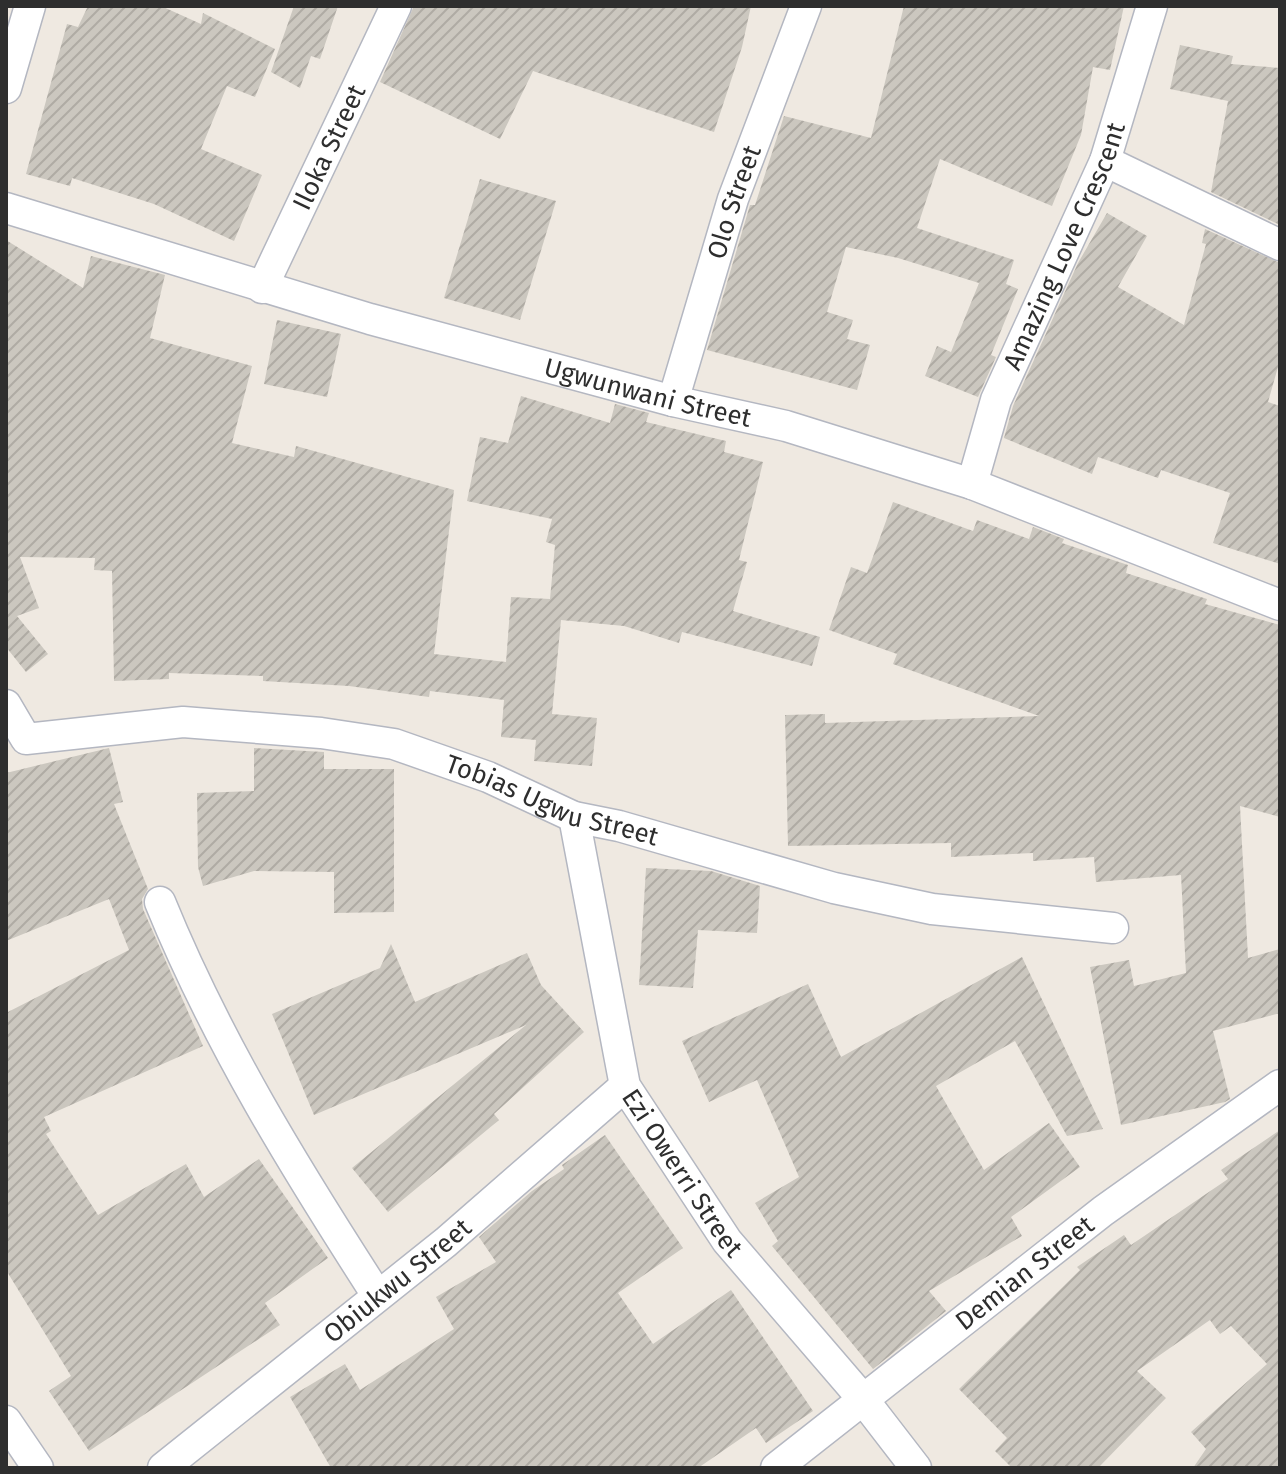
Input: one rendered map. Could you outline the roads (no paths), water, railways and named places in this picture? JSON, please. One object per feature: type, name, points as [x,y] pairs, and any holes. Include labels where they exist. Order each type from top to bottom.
[{"type":"street","points":[[6,88],[30,6]]},
{"type":"street","name":"Iloka Street","points":[[262,288],[396,6]]},
{"type":"street","name":"Olo Street","points":[[673,401],[728,212],[806,6]]},
{"type":"street","name":"Amazing Love Crescent","points":[[972,484],[996,400],[1105,161],[1148,29],[1152,6]]},
{"type":"street","points":[[1105,161],[1280,245]]},
{"type":"street","name":"Ugwunwani Street","points":[[6,208],[262,288],[673,401],[786,426],[972,484],[1280,605]]},
{"type":"street","name":"Tobias Ugwu Street","points":[[6,705],[16,744],[183,722],[321,733],[394,744],[488,777],[574,817],[619,826],[819,885],[932,909],[1113,928]]},
{"type":"street","name":"Ezi Owerri Street","points":[[574,817],[625,1086],[727,1241],[862,1398],[916,1468]]},
{"type":"street","points":[[160,902],[229,1054],[311,1193],[377,1295]]},
{"type":"street","name":"Demian Street","points":[[776,1468],[1103,1211],[1280,1085]]},
{"type":"street","name":"Obiukwu Street","points":[[163,1468],[540,1164],[625,1086]]},
{"type":"street","points":[[6,1421],[38,1468]]}]
